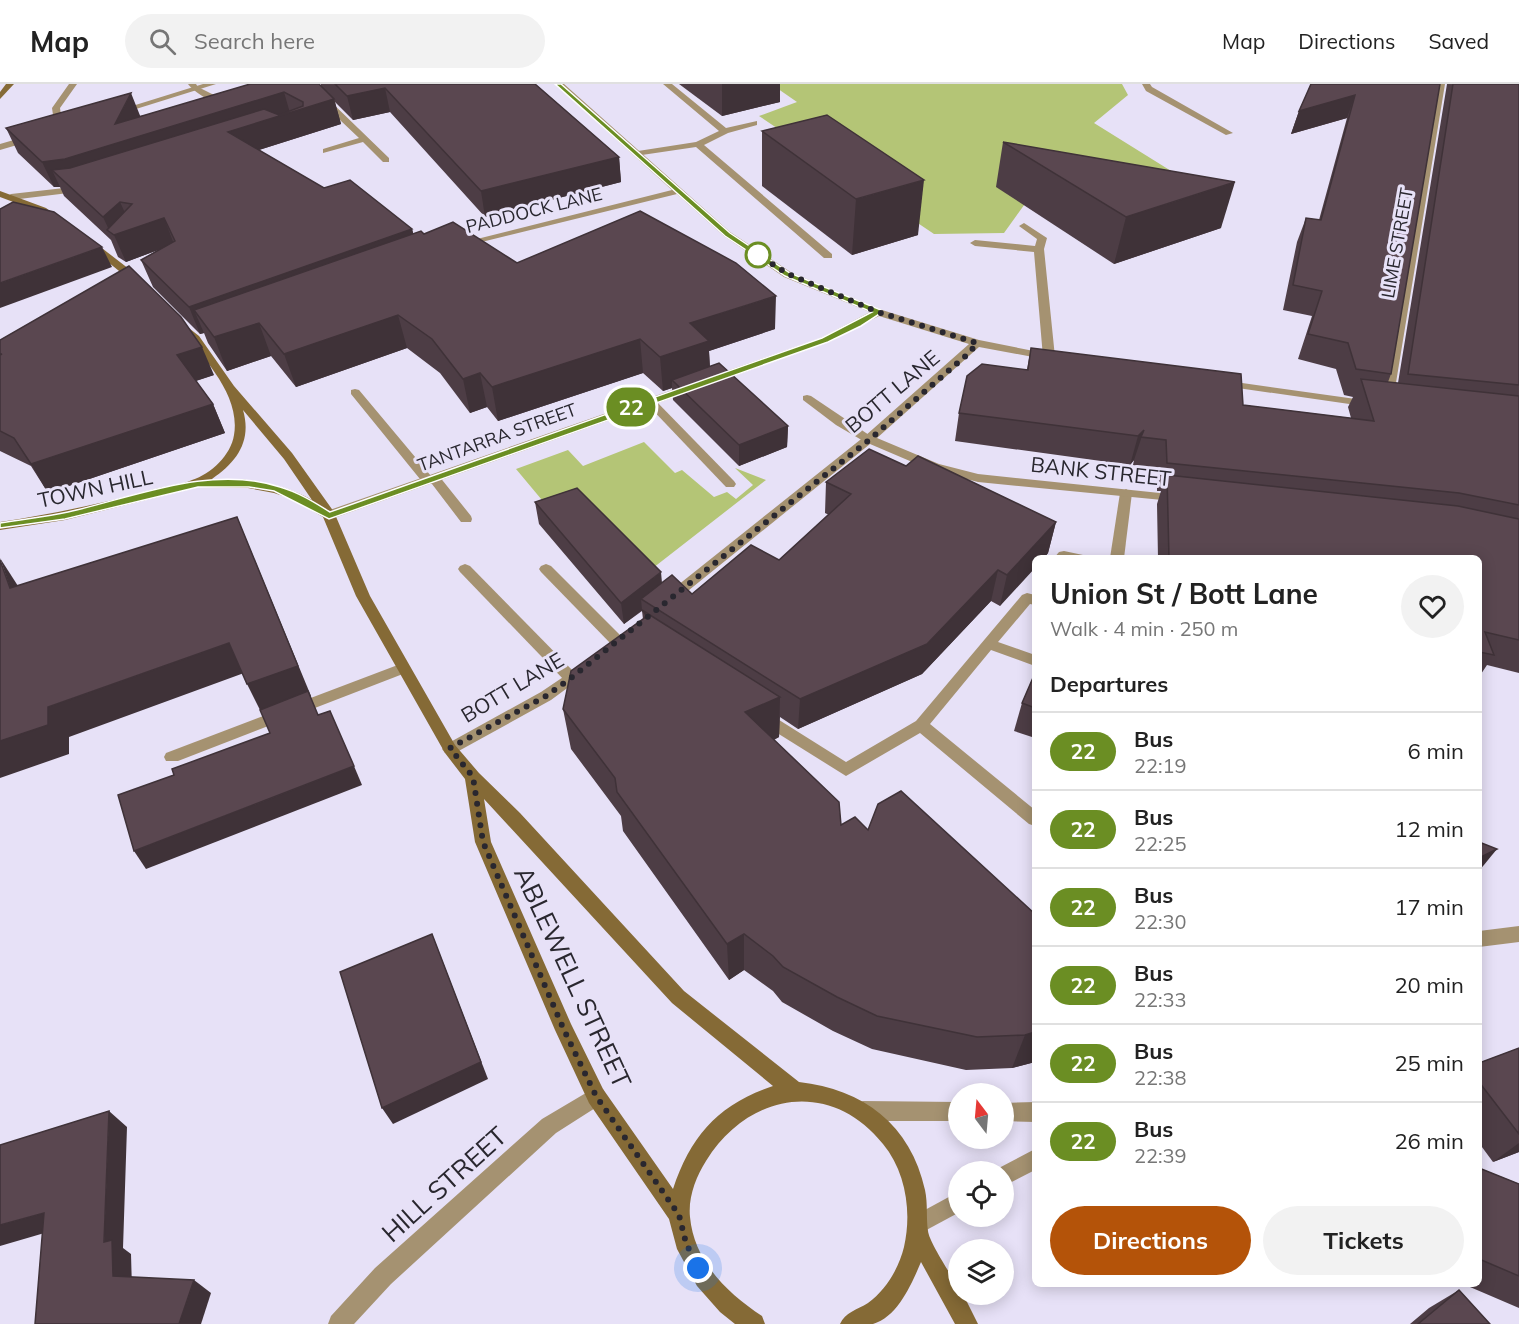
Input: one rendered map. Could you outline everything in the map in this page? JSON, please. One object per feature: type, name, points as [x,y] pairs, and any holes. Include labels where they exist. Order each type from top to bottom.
[{"type":"street","points":[[0,97],[10,84]]},
{"type":"street","points":[[59,129],[56,108],[73,84]]},
{"type":"street","points":[[104,116],[194,86],[212,84]]},
{"type":"street","points":[[311,84],[386,160]]},
{"type":"street","points":[[559,84],[727,234],[788,274],[878,312],[977,343],[1054,358],[1040,249],[1042,238],[1023,226]]},
{"type":"street","points":[[668,84],[725,131]]},
{"type":"street","points":[[1146,84],[1149,89],[1229,133]]},
{"type":"street","name":"LIME STREET","points":[[1205,381],[1392,407],[1441,84]]},
{"type":"street","points":[[194,86],[228,104]]},
{"type":"street","points":[[209,109],[238,101]]},
{"type":"street","points":[[638,154],[698,144],[725,131],[754,123]]},
{"type":"street","points":[[49,132],[70,126]]},
{"type":"street","points":[[0,147],[39,135]]},
{"type":"street","points":[[326,151],[365,139]]},
{"type":"street","points":[[698,144],[828,256]]},
{"type":"street","points":[[3,194],[78,190],[89,187]]},
{"type":"street","name":"PADDOCK LANE","points":[[454,248],[476,240],[677,191]]},
{"type":"street","points":[[3,194],[43,210],[62,223]]},
{"type":"street","points":[[80,236],[112,254],[144,287]]},
{"type":"street","points":[[975,243],[1040,249]]},
{"type":"street","name":"TANTARRA STREET","points":[[329,515],[825,340],[878,312]]},
{"type":"street","name":"ABLEWELL STREET","points":[[175,318],[204,339],[232,389],[288,456],[329,515],[363,596],[450,748],[473,777],[514,818],[678,997],[795,1091]]},
{"type":"street","name":"BOTT LANE","points":[[658,608],[869,440],[969,353],[977,343]]},
{"type":"street","name":"ABLEWELL STREET","points":[[198,483],[221,468],[236,450],[240,424],[232,389]]},
{"type":"street","points":[[355,392],[466,519]]},
{"type":"street","name":"BANK STREET","points":[[807,398],[869,440],[935,467],[978,478],[1195,501]]},
{"type":"street","points":[[650,401],[730,484]]},
{"type":"street","points":[[198,483],[249,484],[276,489],[296,496],[329,515]]},
{"type":"street","name":"TOWN HILL","points":[[0,526],[76,514],[198,483]]},
{"type":"street","points":[[1117,555],[1125,493]]},
{"type":"street","points":[[465,569],[571,678]]},
{"type":"street","points":[[546,569],[608,649]]},
{"type":"street","points":[[750,708],[846,770],[921,725],[1027,597],[1032,599]]},
{"type":"street","name":"BOTT LANE","points":[[450,748],[546,696],[630,630]]},
{"type":"street","points":[[988,644],[1032,660]]},
{"type":"street","points":[[172,758],[403,668]]},
{"type":"street","points":[[921,725],[1032,817]]},
{"type":"street","name":"ABLEWELL STREET","points":[[473,777],[483,842],[564,1030],[596,1096],[679,1215]]},
{"type":"street","points":[[1482,939],[1519,934]]},
{"type":"street","points":[[754,1324],[732,1310],[710,1289],[686,1243],[679,1215],[688,1174],[714,1130],[736,1111],[758,1099],[795,1091],[829,1095],[863,1111],[884,1129],[908,1163],[918,1196],[918,1230],[903,1278],[888,1299],[851,1324]]},
{"type":"street","name":"HILL STREET","points":[[339,1324],[383,1276],[549,1126],[596,1096]]},
{"type":"street","points":[[863,1111],[948,1112]]},
{"type":"street","points":[[1014,1112],[1032,1112]]},
{"type":"street","points":[[1014,1171],[1032,1161]]},
{"type":"street","points":[[918,1230],[948,1209]]},
{"type":"street","points":[[918,1230],[968,1324]]},
{"type":"green space","points":[[771,84],[1122,84],[1128,95],[1094,123],[1184,179],[1040,183],[1004,233],[934,234],[759,116],[797,102]]},
{"type":"green space","points":[[644,442],[675,473],[682,470],[714,497],[727,492],[736,499],[753,485],[735,468],[766,480],[644,575],[557,518],[516,469],[568,450],[583,466]]},
{"type":"building","points":[[250,84],[319,84],[334,99],[228,132],[324,188],[350,180],[412,229],[189,307],[141,260],[175,241],[164,218],[114,235],[107,230],[132,204],[120,202],[103,217],[52,170],[70,168],[264,109],[279,115],[303,106],[303,102],[284,92],[65,159],[42,162],[6,128],[131,93],[115,124]]},
{"type":"building","points":[[335,84],[535,84],[619,157],[481,191],[385,88],[347,96]]},
{"type":"building","points":[[1311,84],[1440,84],[1391,374],[1356,369],[1348,343],[1308,334],[1322,291],[1293,285],[1306,218],[1321,220],[1355,95],[1299,111]]},
{"type":"building","points":[[1453,84],[1519,84],[1519,385],[1408,374]]},
{"type":"building","points":[[827,115],[924,180],[856,199],[762,131]]},
{"type":"building","points":[[1003,142],[1235,182],[1126,217]]},
{"type":"building","points":[[13,202],[54,212],[102,247],[0,283],[0,209]]},
{"type":"building","points":[[640,211],[736,263],[776,296],[690,323],[709,341],[660,357],[640,339],[492,387],[480,373],[463,379],[432,339],[398,315],[284,354],[259,323],[214,337],[194,310],[421,231],[424,234],[453,222],[517,263]]},
{"type":"building","points":[[129,266],[181,317],[202,347],[177,355],[213,404],[31,464],[14,438],[0,431],[0,355],[2,354],[0,354],[0,340]]},
{"type":"building","points":[[1031,348],[1241,374],[1243,405],[1374,421],[1361,379],[1519,396],[1519,505],[1459,493],[1167,463],[1166,440],[1141,437],[1144,430],[1138,436],[959,413],[967,376],[982,364],[1028,370]]},
{"type":"building","points":[[719,363],[788,426],[739,445],[672,380]]},
{"type":"building","points":[[869,449],[906,466],[918,456],[1056,522],[1007,575],[998,570],[927,644],[800,699],[641,599],[672,575],[692,594],[751,545],[779,560],[851,494],[826,482]]},
{"type":"building","points":[[1167,475],[1458,506],[1519,519],[1519,640],[1485,632],[1494,655],[1482,653],[1482,555],[1169,555]]},
{"type":"building","points":[[577,488],[661,572],[621,603],[535,502]]},
{"type":"building","points":[[237,517],[298,666],[247,684],[229,643],[48,707],[48,725],[0,741],[0,560],[10,588]]},
{"type":"building","points":[[642,610],[780,697],[745,712],[839,802],[841,825],[855,817],[868,830],[878,804],[901,791],[1032,911],[1032,1033],[977,1037],[877,1016],[783,967],[773,956],[744,934],[727,944],[617,792],[615,778],[563,709],[571,671],[647,616]]},
{"type":"building","points":[[1032,680],[1032,707],[1022,703]]},
{"type":"building","points":[[308,691],[318,715],[330,711],[354,766],[134,851],[118,795],[174,775],[172,769],[270,733],[260,710]]},
{"type":"building","points":[[1482,843],[1497,849],[1482,856]]},
{"type":"building","points":[[432,934],[481,1062],[382,1108],[340,972]]},
{"type":"building","points":[[1519,1048],[1519,1134],[1482,1086],[1482,1062]]},
{"type":"building","points":[[109,1111],[104,1242],[112,1240],[113,1276],[194,1280],[179,1324],[35,1324],[44,1213],[0,1225],[0,1145]]},
{"type":"building","points":[[1482,1169],[1519,1184],[1519,1276],[1482,1260]]},
{"type":"building","points":[[1459,1290],[1490,1324],[1418,1324]]},
{"type":"bus line","name":"22","points":[[0,526],[65,516],[198,483],[249,484],[276,489],[296,496],[329,515],[825,340],[878,312],[788,274],[727,234],[559,84]]},
{"type":"route","points":[[698,1268],[686,1243],[679,1215],[596,1096],[564,1030],[483,842],[473,777],[450,748],[546,696],[571,678],[869,440],[969,353],[977,343],[878,312],[788,274],[758,255]]}]
